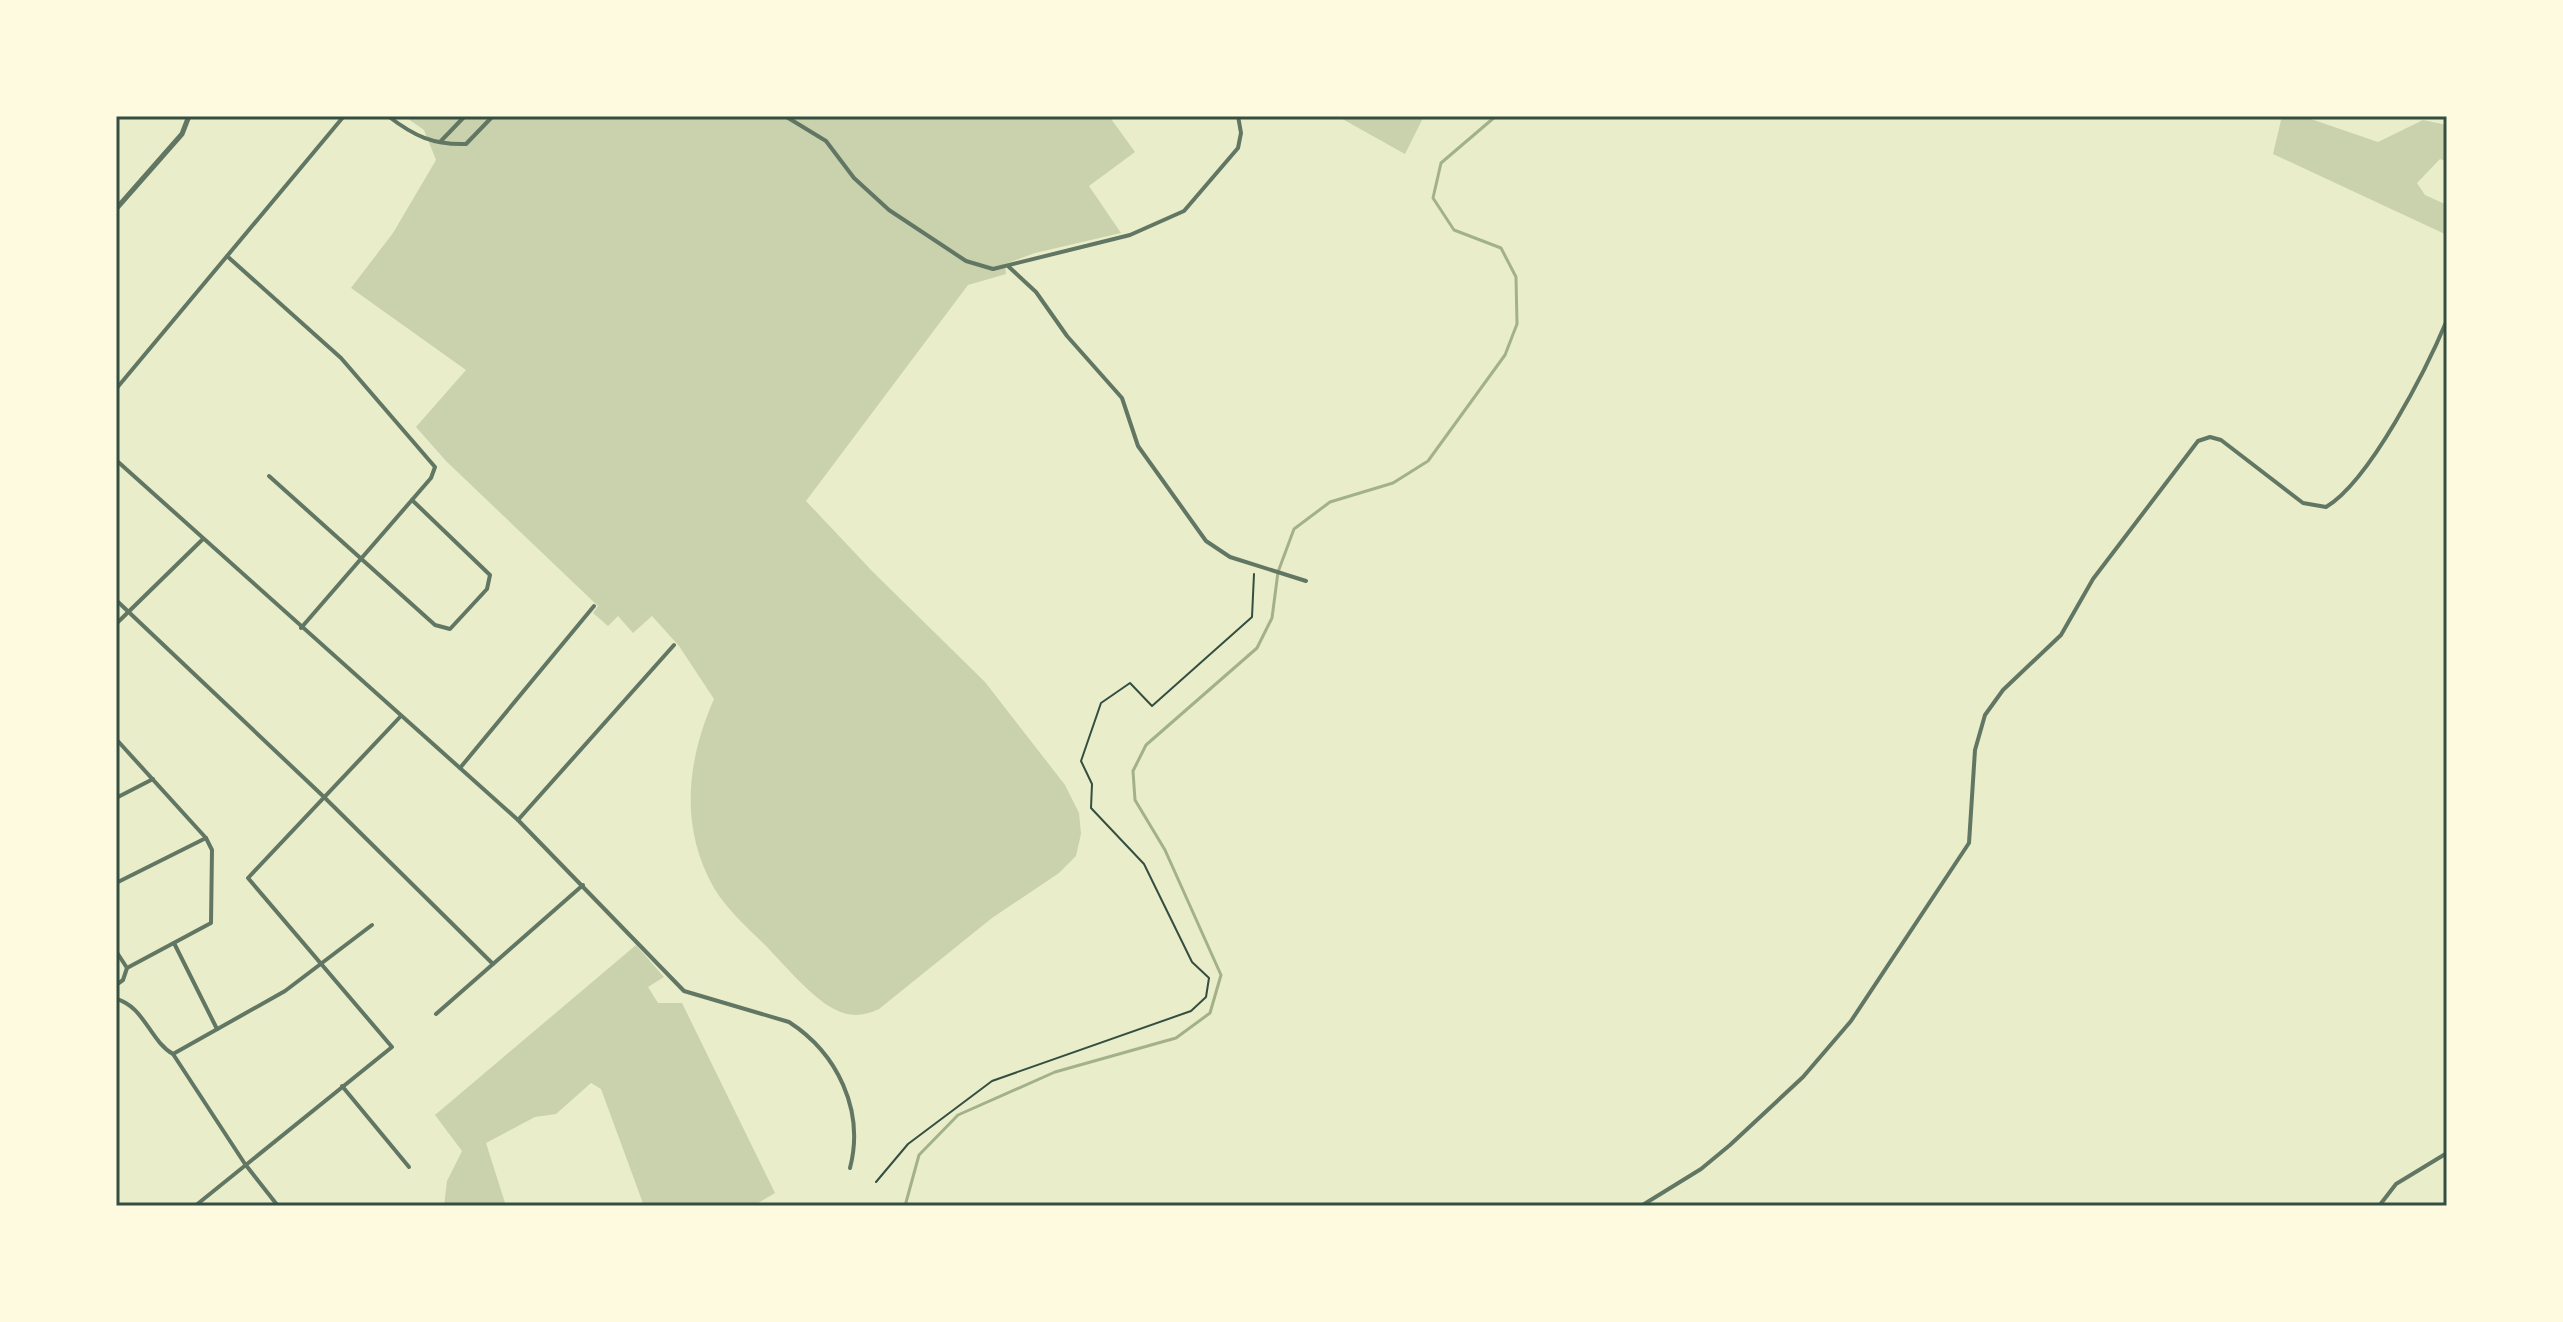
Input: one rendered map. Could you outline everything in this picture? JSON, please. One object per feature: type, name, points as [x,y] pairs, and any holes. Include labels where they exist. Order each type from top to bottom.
[{"type":"street","points":[[116,209],[182,134],[189,116]]},
{"type":"street","points":[[116,389],[344,116]]},
{"type":"street","points":[[388,116],[422,140],[466,144],[493,116]]},
{"type":"street","points":[[440,142],[465,116]]},
{"type":"street","points":[[785,116],[826,141],[868,194],[933,241],[981,267],[1009,267],[1036,257],[1130,235],[1184,211],[1238,148],[1241,133],[1238,116]]},
{"type":"street","points":[[227,256],[341,358],[433,463],[433,476],[301,628]]},
{"type":"street","points":[[1009,267],[1036,292],[1067,336],[1122,398],[1138,446],[1206,541],[1230,557],[1306,581]]},
{"type":"street","points":[[1641,1206],[1701,1169],[1730,1145],[1803,1077],[1851,1021],[1969,843],[1975,750],[1985,715],[2003,690],[2061,635],[2093,579],[2198,441],[2210,437],[2221,440],[2303,503],[2326,507],[2349,487],[2413,395],[2447,320]]},
{"type":"street","points":[[116,460],[518,820],[684,991],[789,1022],[827,1054],[846,1088],[851,1114],[850,1168]]},
{"type":"street","points":[[269,476],[440,628],[455,626],[485,592],[491,579],[486,569],[412,500]]},
{"type":"street","points":[[116,624],[203,539]]},
{"type":"street","points":[[116,600],[324,797],[493,964]]},
{"type":"street","points":[[460,768],[594,606]]},
{"type":"street","points":[[518,820],[674,645]]},
{"type":"street","points":[[195,1206],[392,1047],[248,878],[400,717]]},
{"type":"street","points":[[116,739],[206,838],[212,850],[211,923],[127,968],[123,980],[116,985]]},
{"type":"street","points":[[116,798],[153,779]]},
{"type":"street","points":[[116,883],[206,838]]},
{"type":"street","points":[[436,1014],[583,885]]},
{"type":"street","points":[[173,1054],[285,991],[372,925]]},
{"type":"street","points":[[174,943],[217,1029]]},
{"type":"street","points":[[116,951],[127,968]]},
{"type":"street","points":[[116,999],[125,1001],[141,1015],[166,1050],[173,1054],[245,1164],[278,1206]]},
{"type":"street","points":[[342,1086],[409,1167]]},
{"type":"street","points":[[2379,1206],[2396,1184],[2447,1153]]},
{"type":"path","points":[[876,1182],[908,1144],[992,1081],[1191,1011],[1206,997],[1209,978],[1192,962],[1144,864],[1091,808],[1092,784],[1081,761],[1101,703],[1130,683],[1152,706],[1252,617],[1254,565]]},
{"type":"green space","points":[[404,116],[1109,116],[1135,152],[1089,186],[1121,233],[1035,253],[1005,264],[1006,274],[968,285],[806,501],[985,682],[1065,785],[1079,813],[1081,834],[1076,856],[1059,873],[992,918],[879,1009],[851,1015],[824,1003],[739,919],[714,888],[695,841],[691,794],[698,746],[714,699],[679,646],[652,616],[633,633],[618,616],[608,626],[593,613],[598,606],[446,461],[416,427],[466,370],[351,288],[393,233],[436,160],[424,130]]},
{"type":"green space","points":[[1337,116],[1424,116],[1405,154]]},
{"type":"green space","points":[[2282,116],[2302,116],[2378,142],[2423,120],[2447,125],[2447,162],[2440,159],[2417,183],[2425,195],[2447,205],[2447,235],[2273,154]]},
{"type":"green space","points":[[636,945],[664,977],[648,987],[658,1003],[682,1003],[775,1193],[753,1206],[644,1206],[601,1089],[591,1083],[556,1114],[535,1117],[486,1143],[506,1206],[444,1206],[447,1181],[462,1151],[435,1115]]},
{"type":"waterway","points":[[905,1206],[919,1155],[958,1115],[1055,1072],[1176,1038],[1210,1013],[1221,975],[1165,850],[1135,800],[1133,771],[1146,745],[1257,648],[1272,618],[1278,572],[1294,529],[1330,502],[1393,483],[1428,461],[1505,355],[1517,324],[1516,277],[1501,248],[1454,230],[1433,198],[1441,163],[1496,116]]}]
